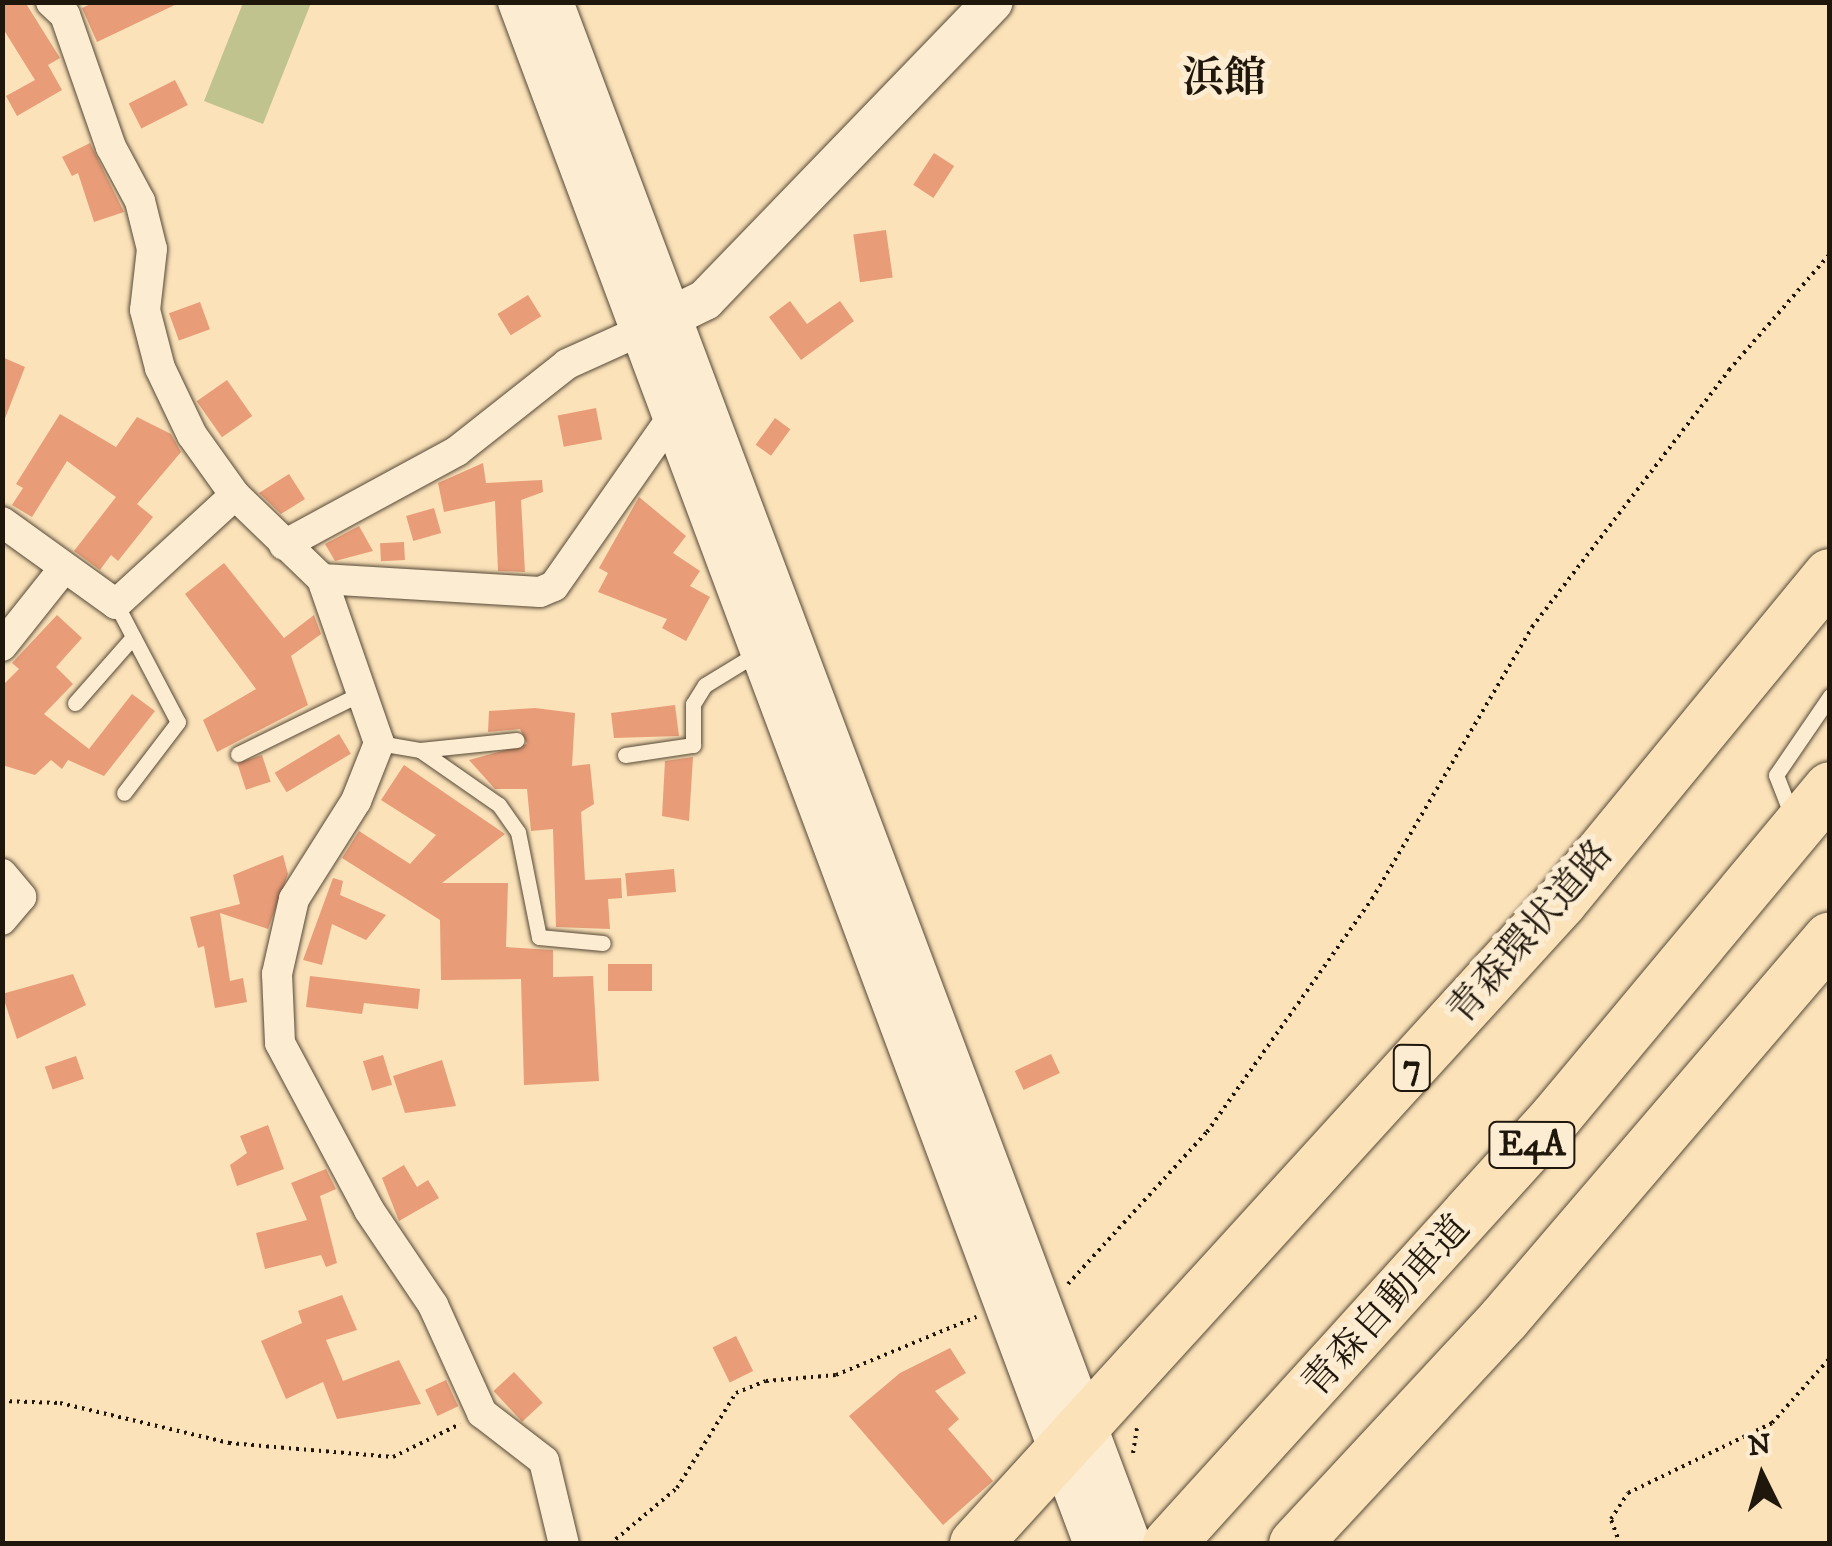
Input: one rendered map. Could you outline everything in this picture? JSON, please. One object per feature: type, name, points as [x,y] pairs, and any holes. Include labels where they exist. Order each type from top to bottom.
[{"type":"highway","name":"青森環状道路","points":[[976,1544],[1073,1444],[1561,902],[1830,575]]},
{"type":"highway","name":"青森自動車道","points":[[1169,1544],[1556,1117],[1830,788]]},
{"type":"highway","points":[[1294,1544],[1517,1304],[1830,938]]},
{"type":"street","points":[[51,2],[65,14],[111,147],[140,201],[152,249],[145,310],[160,368],[192,435],[234,495],[322,578],[379,744],[356,802],[294,899],[277,974],[280,1043],[369,1210],[433,1305],[482,1413],[544,1461],[564,1544]]},
{"type":"street","points":[[518,2],[655,326],[1018,1301]]},
{"type":"street","points":[[553,2],[655,326]]},
{"type":"street","points":[[284,545],[457,451],[567,364],[704,300],[993,2]]},
{"type":"street","points":[[322,578],[540,592],[554,586],[683,402]]},
{"type":"street","points":[[683,402],[762,650],[1073,1444],[1131,1544]]},
{"type":"street","points":[[2,522],[116,604],[234,495]]},
{"type":"street","points":[[2,646],[64,568]]},
{"type":"street","points":[[2,874],[21,896],[2,920]]},
{"type":"street","points":[[1073,1444],[1094,1544]]},
{"type":"lane","points":[[116,604],[178,722],[124,793]]},
{"type":"lane","points":[[76,704],[133,638]]},
{"type":"lane","points":[[626,755],[693,745],[693,704],[704,685],[762,650]]},
{"type":"lane","points":[[238,754],[362,693]]},
{"type":"lane","points":[[1798,828],[1776,775],[1830,696]]},
{"type":"lane","points":[[379,744],[420,750],[516,740]]},
{"type":"lane","points":[[420,750],[466,777],[518,832],[539,937],[603,943]]},
{"type":"path","points":[[610,1544],[677,1488],[736,1393],[766,1381],[836,1375],[1072,1282],[1207,1132],[1372,899],[1532,627],[1729,370],[1830,254]]},
{"type":"path","points":[[1620,1544],[1611,1518],[1628,1493],[1772,1423],[1830,1358]]},
{"type":"path","points":[[1129,1378],[1147,1409],[1134,1433],[1133,1463]]},
{"type":"path","points":[[2,1401],[60,1403],[229,1443],[393,1457],[482,1413]]},
{"type":"green space","points":[[243,3],[311,3],[263,124],[204,101]]},
{"type":"building","points":[[2,2],[25,2],[60,58],[48,65],[62,90],[17,116],[6,96],[35,80],[2,27]]},
{"type":"building","points":[[95,2],[181,2],[97,42],[82,8]]},
{"type":"building","points":[[175,80],[188,105],[141,129],[129,104]]},
{"type":"building","points":[[90,143],[124,212],[94,222],[78,173],[72,176],[62,157]]},
{"type":"building","points":[[934,153],[954,166],[933,198],[913,185]]},
{"type":"building","points":[[886,230],[893,278],[860,282],[853,235]]},
{"type":"building","points":[[528,295],[541,316],[511,335],[497,314]]},
{"type":"building","points":[[790,301],[807,324],[840,301],[854,321],[801,360],[769,317]]},
{"type":"building","points":[[200,302],[210,329],[179,341],[169,313]]},
{"type":"building","points":[[2,357],[25,367],[4,421],[2,421]]},
{"type":"building","points":[[227,380],[252,416],[222,437],[197,401]]},
{"type":"building","points":[[596,408],[602,439],[564,447],[558,415]]},
{"type":"building","points":[[60,414],[116,447],[137,417],[171,434],[181,452],[137,504],[153,517],[118,561],[111,555],[100,570],[74,551],[116,497],[67,461],[32,517],[12,505],[23,488],[16,484]]},
{"type":"building","points":[[775,418],[790,429],[771,456],[756,445]]},
{"type":"building","points":[[483,463],[486,483],[542,480],[543,492],[521,500],[525,572],[498,571],[495,501],[444,512],[438,483]]},
{"type":"building","points":[[289,474],[305,499],[281,514],[259,493]]},
{"type":"building","points":[[639,497],[686,536],[673,553],[700,571],[690,586],[710,597],[686,641],[662,628],[667,619],[598,592],[608,573],[599,568]]},
{"type":"building","points":[[434,508],[441,533],[413,541],[406,516]]},
{"type":"building","points":[[359,526],[373,551],[335,561],[325,544]]},
{"type":"building","points":[[404,542],[405,560],[381,561],[380,543]]},
{"type":"building","points":[[224,563],[284,638],[314,615],[321,634],[291,656],[308,705],[217,752],[203,720],[256,689],[185,594]]},
{"type":"building","points":[[57,615],[82,638],[56,667],[73,684],[44,714],[89,749],[132,694],[155,711],[104,776],[68,760],[62,769],[51,760],[35,775],[2,765],[2,686],[19,669],[12,663]]},
{"type":"building","points":[[675,705],[679,736],[614,738],[611,713]]},
{"type":"building","points":[[535,708],[575,713],[572,766],[590,764],[594,804],[581,812],[585,880],[621,878],[622,898],[608,899],[610,929],[556,927],[553,829],[531,831],[527,789],[495,789],[469,760],[527,744],[520,729],[488,732],[489,711]]},
{"type":"building","points":[[339,734],[351,754],[287,792],[275,773]]},
{"type":"building","points":[[262,755],[271,782],[246,790],[237,763]]},
{"type":"building","points":[[693,757],[689,821],[662,816],[665,761]]},
{"type":"building","points":[[404,765],[505,834],[442,883],[508,883],[506,947],[553,950],[553,977],[593,976],[599,1081],[524,1085],[521,979],[441,980],[440,920],[342,858],[359,831],[410,864],[436,835],[381,800]]},
{"type":"building","points":[[283,855],[288,874],[268,929],[220,913],[230,981],[243,978],[247,1002],[215,1008],[204,946],[198,948],[190,917],[240,904],[233,875]]},
{"type":"building","points":[[674,869],[676,892],[627,896],[625,873]]},
{"type":"building","points":[[333,878],[343,881],[340,895],[386,915],[366,940],[332,924],[322,965],[303,960]]},
{"type":"building","points":[[608,964],[652,964],[652,991],[608,991]]},
{"type":"building","points":[[73,974],[86,1005],[17,1039],[2,994]]},
{"type":"building","points":[[310,976],[420,989],[418,1009],[364,1003],[362,1014],[306,1007]]},
{"type":"building","points":[[1051,1054],[1060,1073],[1024,1090],[1015,1071]]},
{"type":"building","points":[[383,1055],[392,1085],[372,1091],[363,1061]]},
{"type":"building","points":[[76,1056],[84,1079],[53,1089],[45,1067]]},
{"type":"building","points":[[442,1060],[456,1106],[405,1113],[393,1076]]},
{"type":"building","points":[[268,1125],[284,1169],[237,1186],[230,1165],[247,1153],[240,1136]]},
{"type":"building","points":[[404,1165],[417,1187],[428,1180],[439,1198],[399,1221],[382,1178]]},
{"type":"building","points":[[326,1169],[336,1189],[320,1196],[337,1263],[326,1267],[321,1255],[265,1269],[256,1233],[307,1220],[291,1183]]},
{"type":"building","points":[[342,1295],[357,1330],[326,1340],[343,1381],[399,1360],[421,1404],[337,1419],[323,1382],[286,1399],[261,1341],[302,1323],[298,1311]]},
{"type":"building","points":[[736,1336],[753,1371],[730,1382],[713,1347]]},
{"type":"building","points":[[950,1348],[966,1373],[935,1391],[959,1419],[948,1429],[993,1481],[943,1525],[849,1416],[900,1373]]},
{"type":"building","points":[[514,1372],[543,1403],[522,1422],[494,1391]]},
{"type":"building","points":[[446,1380],[458,1406],[437,1416],[425,1390]]},
{"type":"district","name":"浜館","points":[[1224,79]]}]
